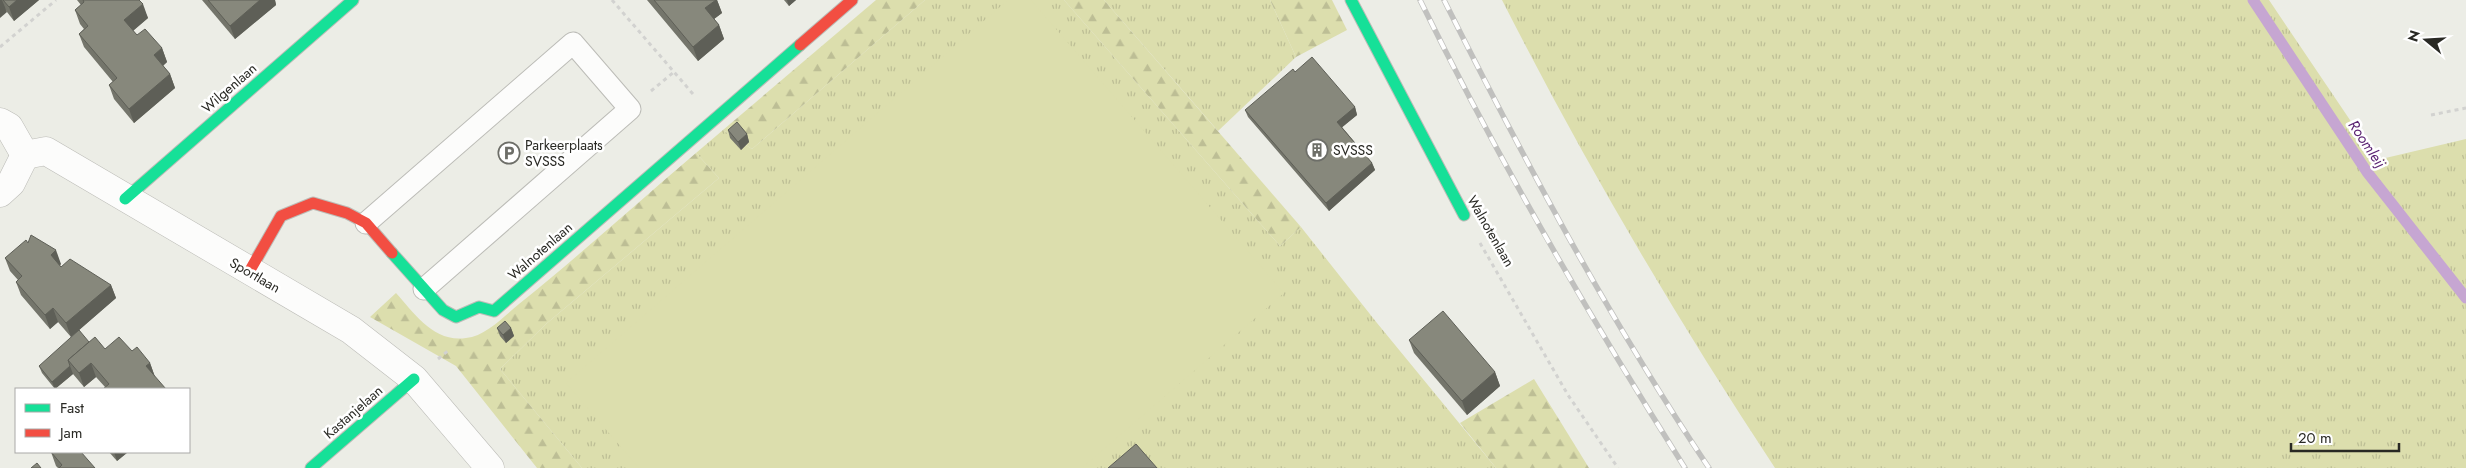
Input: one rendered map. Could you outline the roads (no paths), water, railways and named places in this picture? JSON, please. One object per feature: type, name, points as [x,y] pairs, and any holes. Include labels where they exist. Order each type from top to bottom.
[{"type":"street","name":"Wilgenlaan","points":[[125,199],[353,0]]},
{"type":"street","name":"Walnotenlaan","points":[[249,272],[281,216],[313,203],[347,213],[366,223],[443,310],[456,317],[479,307],[494,311],[852,0]]},
{"type":"street","name":"Walnotenlaan","points":[[1352,0],[1464,215]]},
{"type":"street","points":[[0,122],[9,127],[25,155],[11,183],[0,193]]},
{"type":"street","name":"Sportlaan","points":[[25,155],[46,150],[125,199],[351,330],[414,379],[490,468]]},
{"type":"street","name":"Kastanjelaan","points":[[311,468],[414,379]]},
{"type":"lane","points":[[366,223],[573,43],[630,109],[424,289]]},
{"type":"waterway","name":"Roomleij","points":[[2253,0],[2367,172],[2466,298]]},
{"type":"railway","points":[[1420,0],[1513,179],[1580,296],[1685,468]]},
{"type":"railway","points":[[1444,0],[1505,120],[1602,297],[1672,412],[1709,468]]},
{"type":"place","name":"SVSSS","points":[[1317,150]]},
{"type":"place","name":"Parkeerplaats SVSSS","points":[[509,153]]}]
